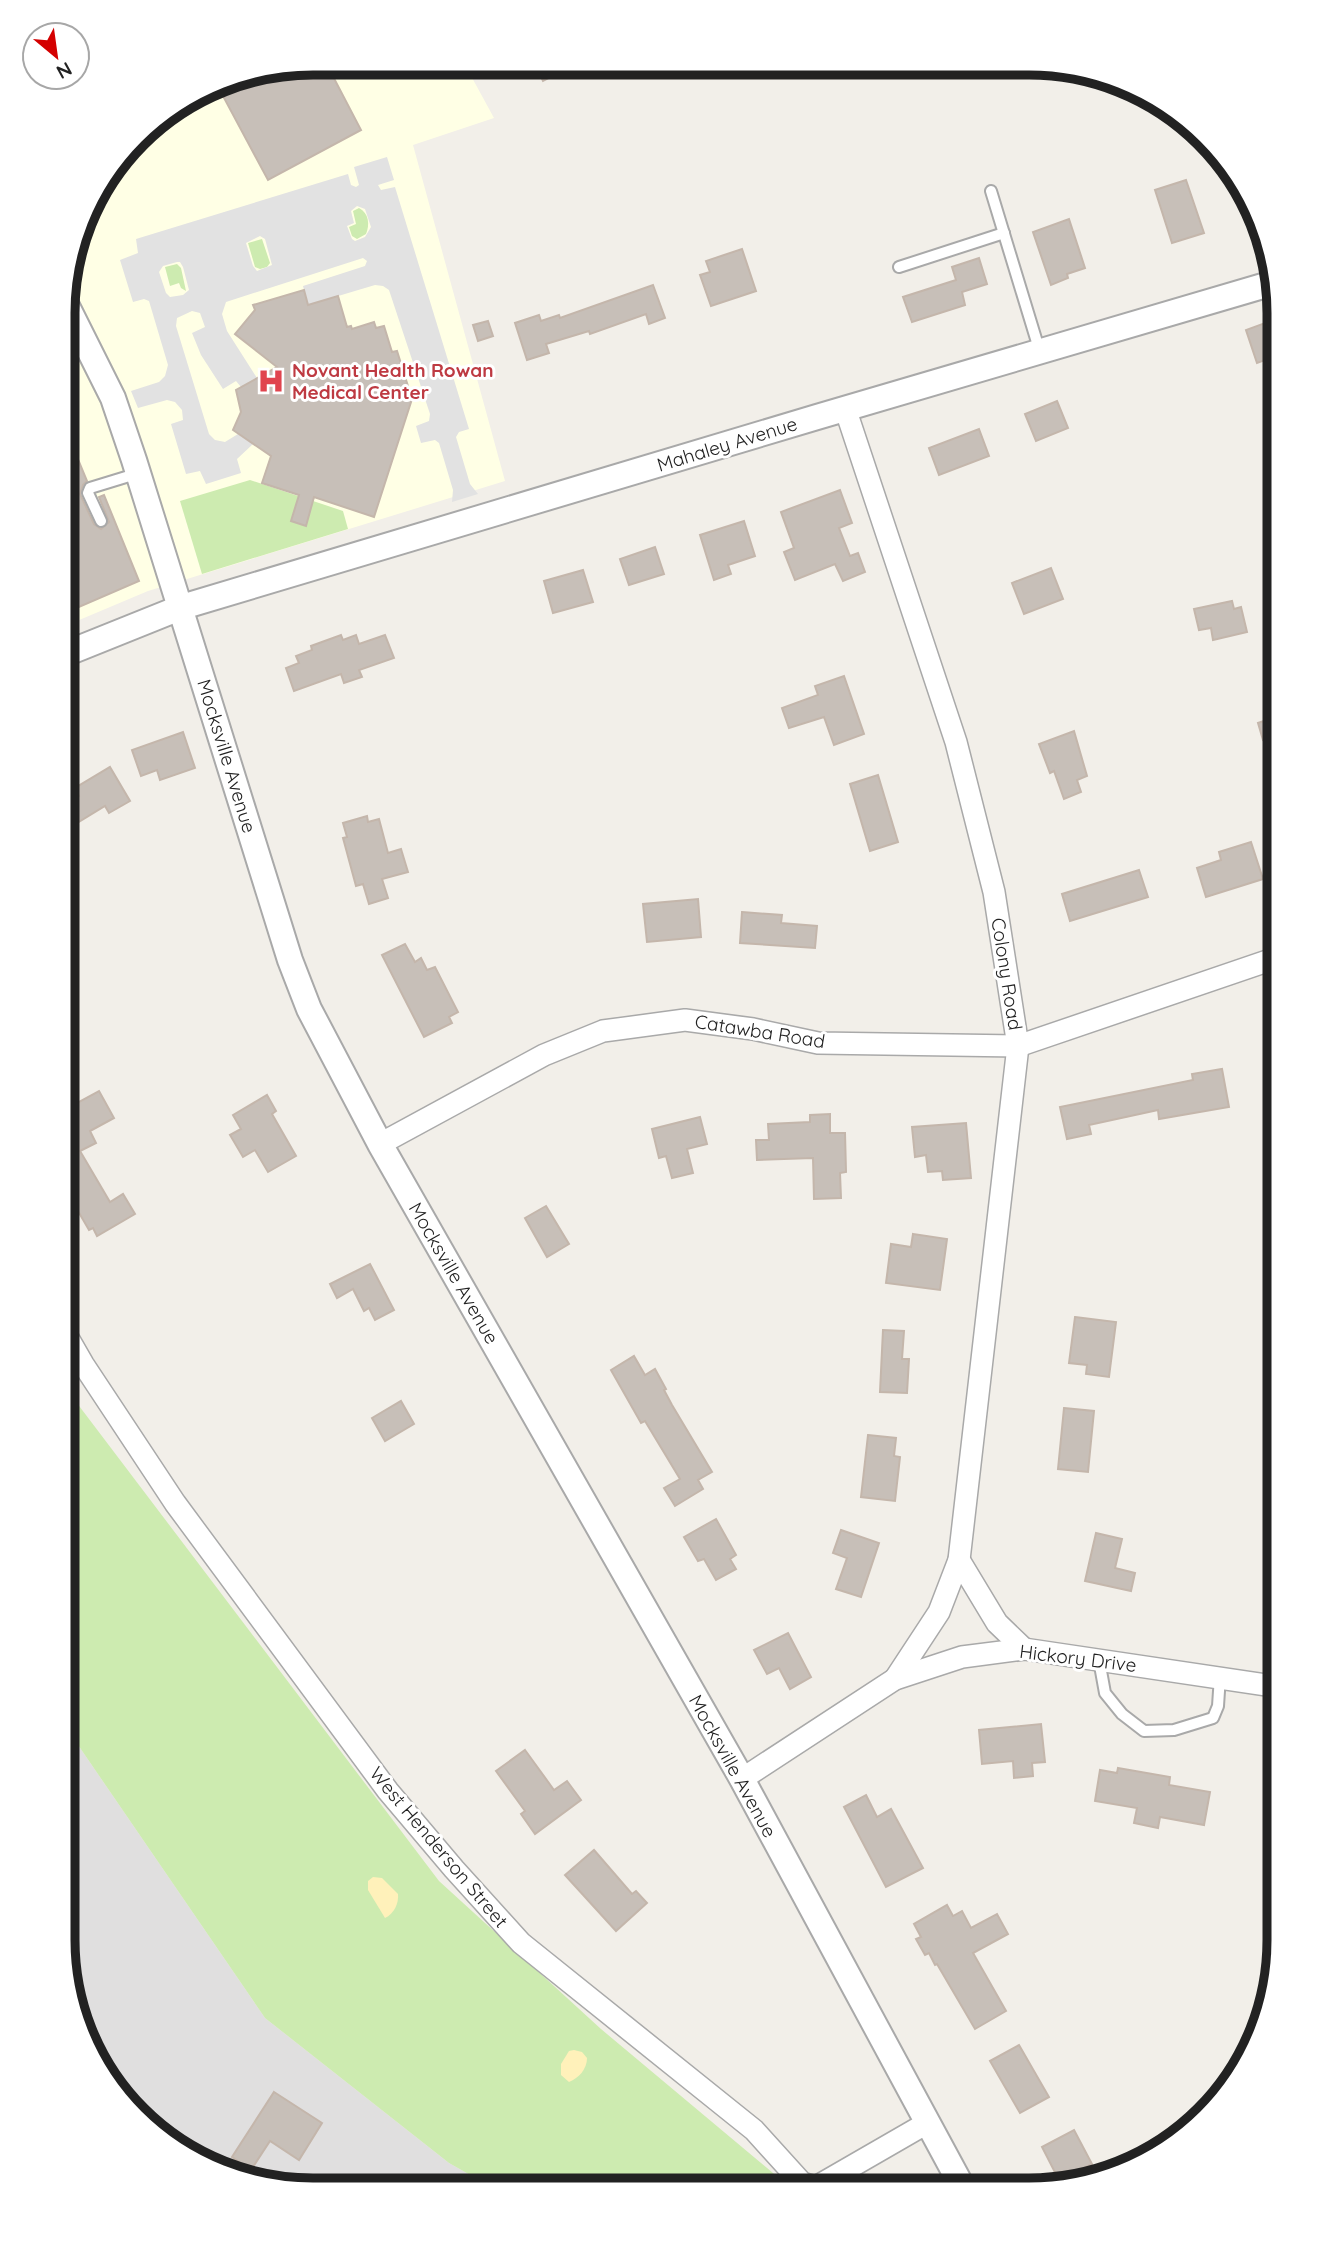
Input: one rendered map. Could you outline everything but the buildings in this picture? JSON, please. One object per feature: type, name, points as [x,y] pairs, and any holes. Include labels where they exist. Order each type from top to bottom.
[{"type":"street","name":"Mahaley Avenue","points":[[75,650],[182,607],[1264,286]]},
{"type":"street","name":"Mocksville Avenue","points":[[75,322],[113,398],[139,473],[290,960],[309,1009],[380,1144],[742,1779],[957,2178]]},
{"type":"street","name":"Colony Road","points":[[845,408],[956,741],[994,892],[1017,1046],[959,1560],[940,1612],[895,1679]]},
{"type":"street","name":"Catawba Road","points":[[380,1144],[544,1055],[603,1031],[685,1020],[752,1029],[818,1043],[1017,1046],[1267,961]]},
{"type":"street","name":"West Henderson Street","points":[[75,1350],[175,1503],[380,1780],[454,1869],[521,1942],[754,2130],[797,2178]]},
{"type":"street","points":[[959,1560],[997,1623],[1024,1649]]},
{"type":"street","name":"Hickory Drive","points":[[742,1779],[895,1679],[962,1657],[1024,1649],[1266,1685]]},
{"type":"street","name":"West Henderson Street","points":[[832,2178],[927,2123]]},
{"type":"lane","points":[[992,191],[1040,352]]},
{"type":"lane","points":[[899,267],[1004,233]]},
{"type":"lane","points":[[101,521],[83,493],[90,488],[139,473]]},
{"type":"lane","points":[[1099,1660],[1105,1693],[1122,1714],[1144,1731],[1174,1730],[1213,1718],[1219,1706],[1220,1676]]},
{"type":"shaded area","name":"Novant Health Rowan Medical Center","points":[[314,75],[471,75],[494,118],[413,145],[505,481],[148,591],[75,622],[77,282],[88,237],[115,181],[134,156],[156,134],[181,115],[222,93],[252,83],[282,77]]},
{"type":"shaded area","points":[[387,157],[394,180],[378,185],[381,190],[395,187],[469,429],[459,432],[456,437],[470,484],[478,494],[452,502],[453,490],[439,443],[435,440],[421,443],[416,426],[429,421],[430,414],[389,290],[375,285],[308,305],[303,286],[365,266],[367,261],[363,258],[226,302],[222,314],[227,331],[257,378],[241,387],[236,381],[223,389],[201,355],[192,333],[205,327],[200,313],[192,311],[177,318],[176,326],[209,434],[215,440],[225,442],[238,434],[253,444],[237,459],[241,473],[206,484],[200,471],[186,474],[171,424],[183,420],[182,410],[175,402],[167,400],[138,408],[131,391],[159,382],[165,376],[168,365],[149,301],[144,299],[133,302],[120,260],[138,253],[136,239],[348,174],[351,185],[356,187],[359,185],[354,167]],"holes":[[[357,206],[365,209],[371,227],[365,237],[355,241],[347,226],[354,223],[351,211]],[[260,236],[265,239],[272,265],[257,271],[246,243]],[[180,262],[189,290],[183,295],[170,297],[159,272],[163,266]]]},
{"type":"shaded area","points":[[75,1741],[265,2018],[449,2163],[476,2178],[314,2178],[282,2176],[252,2170],[222,2160],[168,2129],[124,2085],[93,2031],[77,1971]]},
{"type":"green space","points":[[359,208],[367,216],[368,227],[366,234],[357,239],[352,236],[349,227],[356,224],[353,211]]},
{"type":"green space","points":[[262,239],[270,263],[260,269],[255,267],[248,243]]},
{"type":"green space","points":[[177,264],[181,268],[186,291],[179,283],[170,286],[165,267]]},
{"type":"green space","points":[[250,480],[343,511],[348,529],[202,574],[180,501]]},
{"type":"green space","points":[[75,1401],[439,1881],[601,2029],[779,2178],[476,2178],[449,2163],[265,2018],[75,1741]]},
{"type":"sand","points":[[373,1877],[382,1878],[398,1894],[395,1908],[385,1918],[368,1890],[368,1881]]},
{"type":"sand","points":[[569,2051],[582,2052],[587,2062],[582,2073],[569,2082],[561,2075],[561,2064]]},
{"type":"sand","points":[[577,2174],[586,2178],[568,2178]]},
{"type":"place","name":"Novant Health Rowan Medical Center","points":[[271,381]]}]
